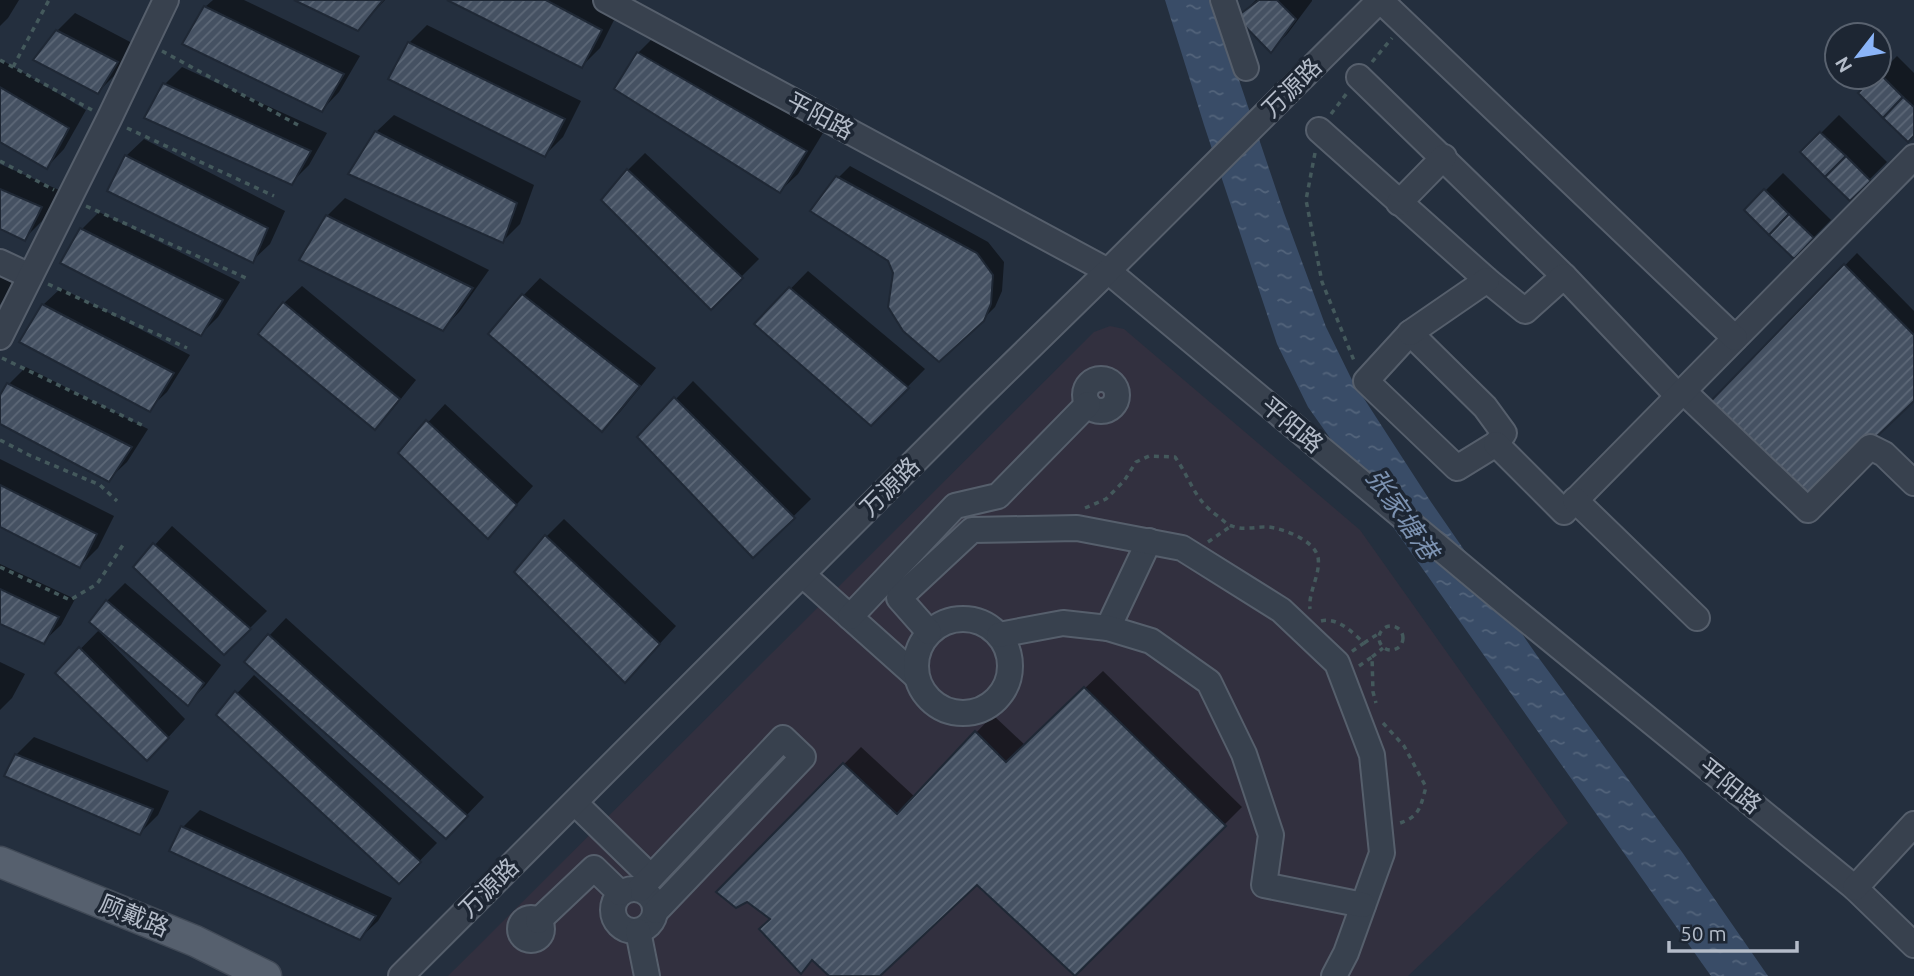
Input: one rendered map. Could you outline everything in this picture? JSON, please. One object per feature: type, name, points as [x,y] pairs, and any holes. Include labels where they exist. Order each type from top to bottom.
[{"type":"main road","name":"顾戴路","points":[[0,862],[195,940],[266,976]]},
{"type":"street","points":[[0,337],[166,0]]},
{"type":"street","name":"平阳路","points":[[606,0],[1108,271],[1507,604],[1854,888],[1914,945]]},
{"type":"street","points":[[1380,0],[1735,338]]},
{"type":"street","name":"万源路","points":[[401,976],[1380,0]]},
{"type":"street","points":[[1227,2],[1247,68]]},
{"type":"street","points":[[1359,77],[1564,276],[1680,394],[1808,510],[1870,447],[1884,454],[1914,483]]},
{"type":"street","points":[[1319,130],[1525,311],[1564,276]]},
{"type":"street","points":[[1496,444],[1564,512],[1914,157]]},
{"type":"street","points":[[1399,203],[1444,158]]},
{"type":"street","points":[[0,262],[30,276]]},
{"type":"street","points":[[1410,333],[1485,407],[1504,433],[1496,444],[1457,467],[1366,381],[1410,333],[1487,280]]},
{"type":"street","points":[[850,617],[955,506],[998,496],[1088,404]]},
{"type":"street","points":[[1575,500],[1696,618]]},
{"type":"street","points":[[929,632],[899,598],[972,530],[1070,528],[1182,548],[1281,610],[1340,670],[1372,755],[1382,853],[1346,953],[1334,976]]},
{"type":"street","points":[[1108,628],[1149,541]]},
{"type":"street","points":[[803,575],[916,676]]},
{"type":"street","points":[[956,618],[972,619],[987,625],[999,635],[1009,656],[1009,679],[1002,694],[991,705],[977,712],[961,714],[932,702],[922,690],[916,676],[915,660],[919,645],[929,632],[941,623],[956,618]]},
{"type":"street","points":[[999,635],[1063,623],[1108,628],[1151,640],[1209,682],[1244,754],[1271,835],[1264,885],[1363,905]]},
{"type":"street","points":[[783,738],[803,757],[656,911],[650,924],[638,931],[625,929],[615,919],[613,906],[637,886],[783,738]]},
{"type":"street","points":[[575,803],[637,886]]},
{"type":"street","points":[[1854,888],[1914,824]]},
{"type":"street","points":[[538,921],[594,868],[637,886],[652,897],[656,911]]},
{"type":"street","points":[[638,931],[647,976]]},
{"type":"path","points":[[13,67],[49,0]]},
{"type":"path","points":[[1366,381],[1351,356],[1322,282],[1306,200],[1319,130],[1404,23]]},
{"type":"path","points":[[145,41],[299,125]]},
{"type":"path","points":[[0,60],[109,119],[274,197]]},
{"type":"path","points":[[0,161],[68,198],[246,278]]},
{"type":"path","points":[[30,276],[187,348]]},
{"type":"path","points":[[0,357],[146,427]]},
{"type":"path","points":[[0,440],[100,485],[117,501]]},
{"type":"path","points":[[1070,528],[1077,513],[1106,499],[1124,481],[1136,462],[1149,456],[1175,457],[1199,499],[1231,526],[1267,527],[1287,531],[1306,541],[1314,549],[1318,557],[1309,608],[1313,615]]},
{"type":"path","points":[[0,567],[69,600],[97,584],[123,545]]},
{"type":"path","points":[[1317,621],[1328,619],[1347,628],[1364,643]]},
{"type":"path","points":[[1340,670],[1364,643],[1390,625],[1403,634],[1403,642],[1398,649],[1391,651],[1383,648],[1379,641],[1380,633]]},
{"type":"path","points":[[1340,670],[1372,657],[1383,648]]},
{"type":"path","points":[[1372,657],[1373,692],[1377,705]]},
{"type":"path","points":[[1379,829],[1411,820],[1420,807],[1426,788],[1404,746],[1380,719]]},
{"type":"shaded area","points":[[1110,326],[1124,329],[1360,530],[1568,823],[1408,976],[448,976],[1094,332]]},
{"type":"water","name":"张家塘港","points":[[1165,0],[1212,0],[1284,213],[1326,327],[1352,380],[1431,502],[1538,657],[1682,852],[1768,976],[1711,976],[1308,407],[1277,344]]},
{"type":"building","points":[[294,0],[383,0],[358,31]]},
{"type":"building","points":[[447,0],[546,0],[602,30],[582,68]]},
{"type":"building","points":[[1259,0],[1277,0],[1296,19],[1271,53],[1236,17]]},
{"type":"building","points":[[204,6],[344,74],[322,112],[182,44]]},
{"type":"building","points":[[56,30],[118,62],[98,94],[33,60]]},
{"type":"building","points":[[408,42],[565,119],[545,157],[388,79]]},
{"type":"building","points":[[637,52],[807,151],[780,193],[614,89]]},
{"type":"building","points":[[163,83],[311,151],[292,185],[144,118]]},
{"type":"building","points":[[0,87],[69,128],[47,169],[0,142]]},
{"type":"building","points":[[1893,87],[1903,97],[1883,118],[1858,93],[1893,91]]},
{"type":"building","points":[[1903,97],[1914,107],[1914,136],[1908,142],[1883,118]]},
{"type":"building","points":[[375,131],[517,203],[503,243],[348,174]]},
{"type":"building","points":[[1820,132],[1846,156],[1825,177],[1800,152]]},
{"type":"building","points":[[125,155],[268,228],[253,263],[107,191]]},
{"type":"building","points":[[1846,156],[1871,181],[1850,201],[1825,177]]},
{"type":"building","points":[[627,169],[743,278],[711,310],[601,200]]},
{"type":"building","points":[[836,176],[977,253],[993,275],[991,304],[984,321],[939,362],[903,331],[888,307],[893,273],[888,261],[810,211]]},
{"type":"building","points":[[0,189],[42,207],[25,241],[0,229]]},
{"type":"building","points":[[1764,189],[1789,214],[1769,235],[1744,210]]},
{"type":"building","points":[[1789,214],[1814,238],[1794,259],[1769,235]]},
{"type":"building","points":[[326,215],[473,288],[443,331],[299,260]]},
{"type":"building","points":[[80,228],[223,300],[201,336],[60,263]]},
{"type":"building","points":[[1844,264],[1914,335],[1914,401],[1808,502],[1707,405]]},
{"type":"building","points":[[789,287],[909,388],[871,426],[754,324]]},
{"type":"building","points":[[522,294],[640,386],[602,432],[488,334]]},
{"type":"building","points":[[283,302],[400,399],[375,430],[258,334]]},
{"type":"building","points":[[42,304],[174,373],[150,412],[19,342]]},
{"type":"building","points":[[7,383],[132,447],[109,482],[0,424],[0,395]]},
{"type":"building","points":[[674,397],[795,518],[753,558],[637,437]]},
{"type":"building","points":[[426,420],[517,505],[488,539],[398,453]]},
{"type":"building","points":[[0,485],[97,534],[80,568],[0,527]]},
{"type":"building","points":[[545,535],[660,644],[625,683],[514,572]]},
{"type":"building","points":[[153,543],[251,629],[224,655],[133,567]]},
{"type":"building","points":[[0,589],[59,617],[44,644],[0,624]]},
{"type":"building","points":[[106,600],[204,683],[188,706],[89,622]]},
{"type":"building","points":[[268,634],[468,816],[446,839],[244,662]]},
{"type":"building","points":[[79,647],[169,738],[147,761],[55,673]]},
{"type":"building","points":[[1084,687],[1226,826],[1075,976],[977,885],[880,976],[829,976],[812,960],[801,974],[759,929],[770,919],[747,902],[736,908],[716,892],[843,763],[897,814],[975,731],[1006,762]]},
{"type":"building","points":[[235,691],[421,862],[399,884],[216,715]]},
{"type":"building","points":[[15,754],[153,809],[140,835],[4,776]]},
{"type":"building","points":[[181,826],[376,916],[360,940],[169,851]]}]
